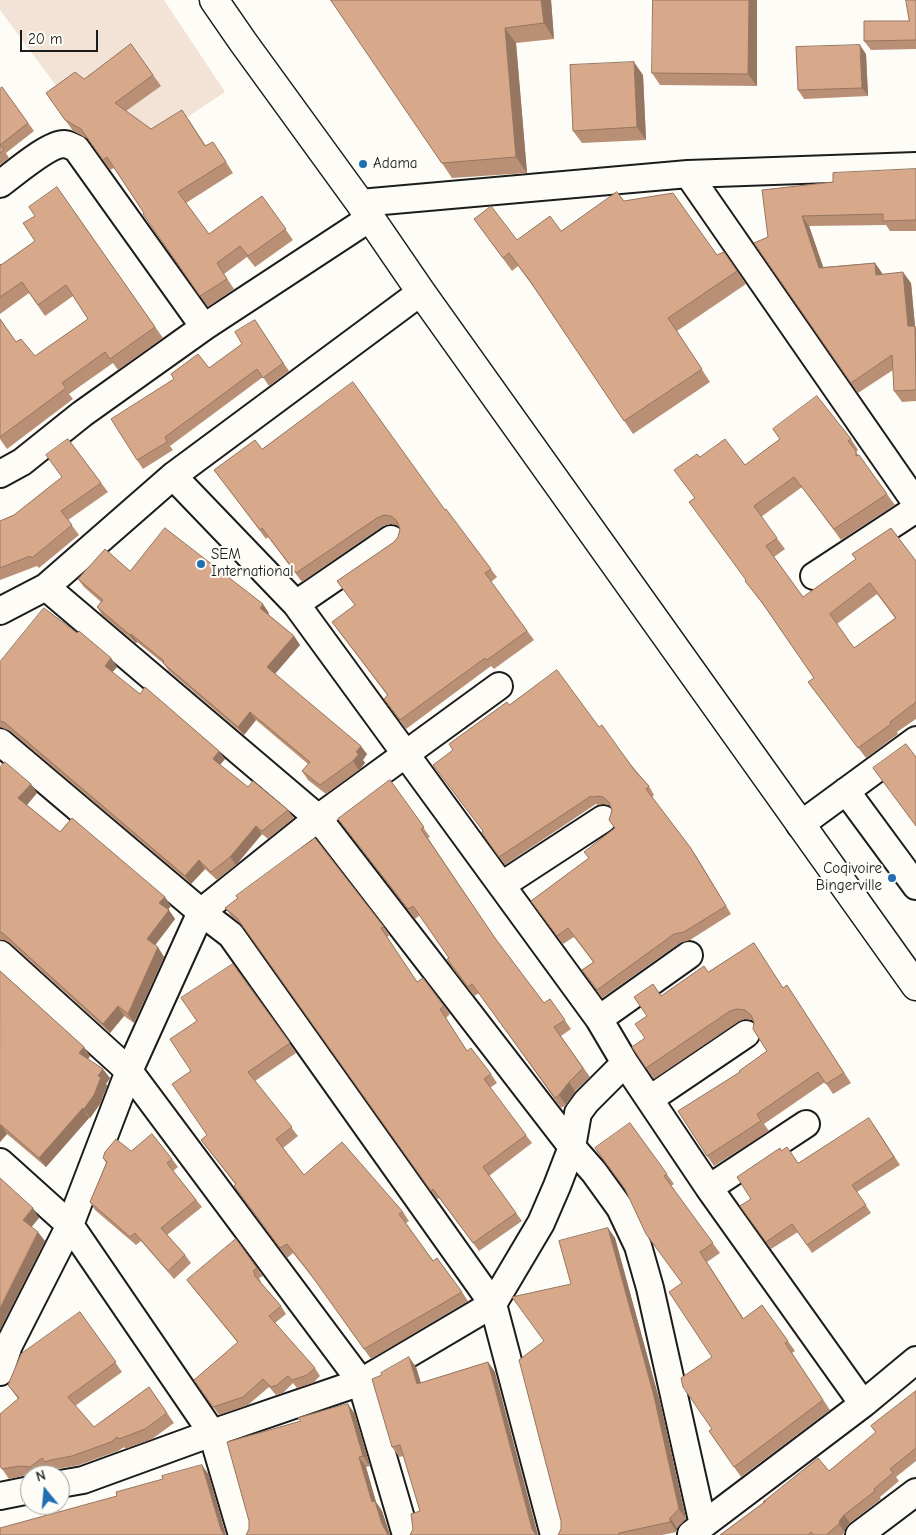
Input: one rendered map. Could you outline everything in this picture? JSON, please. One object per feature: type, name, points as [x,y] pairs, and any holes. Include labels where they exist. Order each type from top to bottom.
[{"type":"main road","points":[[214,0],[916,986]]},
{"type":"street","points":[[0,184],[54,146],[65,144],[76,148],[204,327]]},
{"type":"street","points":[[0,474],[22,462],[82,414],[365,210],[688,174],[916,166]]},
{"type":"street","points":[[688,174],[916,503]]},
{"type":"street","points":[[0,610],[46,587],[173,476],[422,292]]},
{"type":"street","points":[[173,476],[296,604],[599,1020],[625,1063],[709,1188],[863,1404]]},
{"type":"street","points":[[814,576],[916,509]]},
{"type":"street","points":[[296,604],[391,539]]},
{"type":"street","points":[[46,587],[318,818],[620,1208],[638,1246],[650,1288],[696,1530],[863,1404],[916,1360]]},
{"type":"street","points":[[0,1372],[4,1342],[70,1225],[129,1071],[201,912],[318,818],[499,686]]},
{"type":"street","points":[[800,824],[916,740]]},
{"type":"street","points":[[0,742],[201,912],[231,934],[493,1304],[554,1535]]},
{"type":"street","points":[[846,791],[916,886]]},
{"type":"street","points":[[502,885],[603,819]]},
{"type":"street","points":[[0,954],[129,1071],[361,1382],[406,1535]]},
{"type":"street","points":[[599,1020],[689,955]]},
{"type":"street","points":[[650,1099],[746,1034]]},
{"type":"street","points":[[70,1482],[84,1480],[212,1433],[361,1382],[493,1304],[541,1223],[572,1147],[578,1113],[586,1102],[625,1063]]},
{"type":"street","points":[[709,1188],[806,1124]]},
{"type":"street","points":[[0,1162],[70,1225],[212,1433],[242,1535]]},
{"type":"street","points":[[0,1496],[20,1492]]},
{"type":"street","points":[[859,1535],[916,1492]]},
{"type":"shaded area","points":[[0,0],[164,0],[225,92],[157,137],[63,95],[0,10]]},
{"type":"building","points":[[331,0],[541,0],[544,23],[505,28],[516,157],[442,163]]},
{"type":"building","points":[[653,0],[749,0],[748,74],[652,73]]},
{"type":"building","points":[[906,0],[916,0],[916,40],[864,41],[864,21],[909,21]]},
{"type":"building","points":[[131,44],[153,75],[115,103],[151,129],[182,110],[205,146],[213,142],[226,162],[178,192],[209,234],[262,196],[286,229],[248,256],[240,246],[217,263],[227,279],[200,296],[143,214],[107,157],[103,160],[81,129],[65,120],[46,93],[75,72],[84,79]]},
{"type":"building","points":[[860,45],[862,88],[798,90],[796,47]]},
{"type":"building","points":[[634,62],[637,127],[573,131],[570,65]]},
{"type":"building","points":[[2,87],[28,123],[0,145],[0,89]]},
{"type":"building","points":[[0,145],[4,150],[0,153]]},
{"type":"building","points":[[916,169],[916,220],[883,221],[883,214],[802,216],[819,268],[875,263],[876,275],[903,272],[908,326],[915,326],[916,390],[894,391],[892,355],[851,383],[754,243],[768,237],[762,190],[833,182],[833,173]]},
{"type":"building","points":[[57,187],[155,327],[110,359],[105,352],[62,383],[66,388],[0,437],[0,319],[16,342],[21,339],[35,356],[88,319],[66,285],[38,305],[22,282],[0,297],[0,264],[35,241],[23,223],[35,216],[29,207]]},
{"type":"building","points":[[617,192],[624,201],[673,193],[717,255],[724,252],[737,271],[668,318],[702,369],[624,421],[530,281],[509,253],[503,258],[474,219],[491,206],[517,240],[550,216],[561,231]]},
{"type":"building","points":[[255,320],[283,363],[263,378],[257,369],[165,437],[167,442],[137,460],[111,419],[174,379],[171,374],[198,354],[209,368],[242,344],[235,332]]},
{"type":"building","points":[[353,382],[445,510],[491,569],[485,573],[527,631],[487,660],[485,658],[400,720],[384,699],[388,695],[332,622],[355,605],[337,581],[394,542],[398,537],[400,529],[397,521],[391,516],[384,515],[377,518],[296,573],[214,470],[255,440],[262,449]]},
{"type":"building","points":[[817,396],[851,439],[848,441],[856,451],[856,456],[859,455],[887,494],[834,529],[794,477],[754,506],[777,538],[766,546],[803,597],[856,559],[852,554],[891,528],[916,561],[916,702],[890,722],[891,724],[858,748],[808,682],[814,678],[689,502],[695,498],[674,470],[697,454],[700,457],[725,439],[745,465],[780,439],[773,429]],"holes":[[[870,583],[896,618],[854,648],[830,614]]]},
{"type":"building","points":[[68,439],[101,483],[61,511],[72,525],[32,558],[30,556],[0,568],[0,521],[14,515],[62,477],[46,455]]},
{"type":"building","points":[[165,528],[263,604],[260,608],[294,636],[267,667],[361,746],[356,752],[359,754],[353,761],[320,785],[302,771],[310,762],[250,712],[238,727],[163,663],[164,661],[97,607],[103,600],[78,579],[105,549],[130,571]]},
{"type":"building","points":[[44,608],[77,633],[79,631],[111,658],[105,666],[140,694],[145,687],[219,751],[213,759],[248,787],[253,781],[288,810],[262,831],[256,826],[230,857],[211,872],[199,860],[185,876],[4,722],[0,721],[0,662]]},
{"type":"building","points":[[557,670],[599,727],[602,725],[635,771],[649,786],[646,789],[690,847],[726,906],[684,932],[674,934],[597,990],[582,970],[594,962],[568,928],[557,936],[531,901],[589,858],[584,852],[615,828],[609,820],[612,810],[609,802],[603,797],[591,796],[499,857],[482,833],[483,831],[433,765],[453,750],[449,744],[507,702],[509,705]]},
{"type":"building","points":[[906,744],[916,757],[916,826],[873,768]]},
{"type":"building","points":[[5,762],[31,784],[18,798],[60,832],[72,818],[165,897],[159,903],[169,910],[147,939],[158,947],[128,1014],[118,1006],[103,1024],[0,932],[0,767]]},
{"type":"building","points":[[390,780],[424,827],[421,829],[495,938],[544,1003],[550,999],[565,1020],[554,1027],[583,1068],[555,1098],[472,984],[468,987],[447,959],[449,958],[413,906],[408,909],[338,819]]},
{"type":"building","points":[[315,838],[384,927],[381,928],[417,982],[423,978],[444,1006],[440,1009],[467,1051],[471,1048],[491,1074],[484,1079],[526,1135],[483,1167],[516,1213],[473,1243],[433,1189],[431,1191],[237,918],[225,908],[238,898],[236,896]]},
{"type":"building","points":[[754,943],[783,988],[787,985],[844,1073],[826,1084],[818,1072],[757,1114],[761,1121],[707,1156],[678,1111],[740,1072],[767,1051],[753,1029],[754,1022],[751,1015],[745,1010],[737,1009],[730,1011],[646,1068],[632,1047],[645,1038],[635,1024],[647,1016],[634,997],[653,984],[661,996],[704,966],[708,972]]},
{"type":"building","points":[[233,964],[290,1043],[248,1072],[292,1127],[276,1139],[304,1175],[342,1142],[403,1212],[399,1214],[433,1261],[437,1258],[462,1292],[364,1349],[287,1244],[280,1248],[234,1186],[236,1184],[201,1140],[207,1135],[172,1084],[191,1071],[170,1039],[197,1021],[181,998]]},
{"type":"building","points":[[0,971],[84,1047],[79,1053],[103,1069],[98,1076],[101,1077],[94,1095],[84,1109],[39,1158],[0,1125]]},
{"type":"building","points":[[869,1118],[894,1157],[852,1185],[866,1205],[807,1245],[792,1224],[766,1242],[740,1206],[751,1199],[737,1177],[780,1148],[781,1151],[787,1147],[798,1163]]},
{"type":"building","points":[[630,1123],[667,1174],[664,1176],[713,1243],[700,1252],[743,1319],[762,1305],[788,1341],[785,1343],[823,1400],[734,1467],[709,1431],[712,1429],[683,1387],[681,1378],[712,1357],[669,1292],[682,1283],[646,1234],[625,1189],[595,1148]]},
{"type":"building","points":[[152,1134],[172,1159],[167,1163],[196,1200],[161,1228],[185,1255],[168,1271],[135,1233],[130,1237],[90,1202],[107,1162],[103,1158],[105,1152],[116,1139],[131,1151]]},
{"type":"building","points":[[0,1178],[33,1208],[23,1220],[38,1232],[0,1308]]},
{"type":"building","points":[[608,1228],[654,1396],[679,1509],[670,1518],[670,1522],[619,1533],[619,1535],[558,1535],[561,1529],[561,1521],[519,1360],[544,1341],[512,1297],[571,1284],[559,1241]]},
{"type":"building","points":[[236,1239],[257,1268],[253,1271],[254,1275],[281,1306],[269,1316],[315,1368],[307,1375],[292,1380],[288,1376],[277,1385],[271,1387],[263,1379],[243,1397],[213,1407],[194,1380],[238,1342],[187,1280]]},
{"type":"building","points":[[80,1312],[116,1362],[68,1397],[94,1427],[149,1387],[167,1413],[145,1429],[119,1439],[117,1437],[111,1442],[72,1456],[45,1462],[42,1458],[33,1465],[20,1465],[2,1469],[0,1466],[0,1414],[19,1398],[8,1385],[21,1354]]},
{"type":"building","points":[[409,1357],[417,1384],[488,1362],[532,1529],[536,1535],[410,1535],[413,1529],[411,1514],[420,1511],[400,1445],[392,1447],[372,1379],[382,1375],[381,1373]]},
{"type":"building","points":[[916,1391],[916,1448],[890,1469],[893,1473],[874,1489],[875,1491],[844,1515],[839,1524],[826,1535],[814,1535],[811,1532],[808,1535],[720,1535],[766,1501],[763,1502],[818,1458],[829,1471],[876,1432],[871,1426]]},
{"type":"building","points":[[348,1404],[363,1456],[359,1457],[372,1502],[375,1501],[382,1524],[388,1535],[246,1535],[249,1529],[249,1521],[227,1442],[301,1421],[298,1418]]},
{"type":"building","points":[[202,1465],[224,1535],[0,1535],[0,1528],[48,1515],[70,1515],[70,1509],[117,1496],[116,1492],[163,1479],[162,1476]]},
{"type":"place","name":"Adama","points":[[363,164]]},
{"type":"place","name":"SEM International","points":[[201,564]]},
{"type":"place","name":"Coqivoire Bingerville","points":[[892,878]]}]
